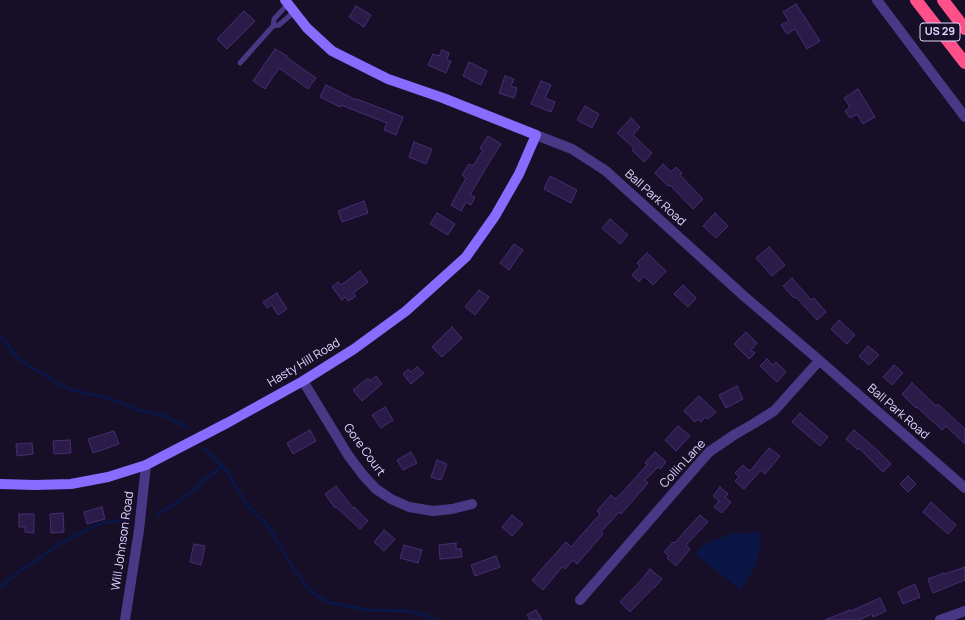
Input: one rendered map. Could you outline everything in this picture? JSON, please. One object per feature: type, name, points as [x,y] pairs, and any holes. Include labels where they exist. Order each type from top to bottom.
[{"type":"highway","name":"US 29","points":[[916,0],[965,63]]},
{"type":"highway","name":"US 29","points":[[943,0],[965,29]]},
{"type":"street","points":[[877,0],[965,117]]},
{"type":"street","name":"Ball Park Road","points":[[289,5],[306,28],[332,51],[388,79],[443,98],[572,149],[606,171],[745,298],[965,488]]},
{"type":"street","name":"Hasty Hill Road","points":[[0,484],[71,484],[108,477],[146,465],[229,422],[303,381],[354,348],[406,311],[466,257],[507,196],[519,174],[536,135]]},
{"type":"street","name":"Collin Lane","points":[[580,600],[709,452],[774,411],[819,361]]},
{"type":"street","name":"Gore Court","points":[[303,381],[348,455],[376,489],[391,499],[409,507],[433,511],[452,509],[472,504]]},
{"type":"street","name":"Will Johnson Road","points":[[125,620],[139,530],[146,465]]},
{"type":"street","points":[[940,620],[965,611]]},
{"type":"lane","points":[[273,26],[279,25],[289,5]]},
{"type":"lane","points":[[240,63],[273,26],[274,18],[289,5]]},
{"type":"shaded area","points":[[755,532],[761,534],[758,557],[755,566],[741,590],[695,554],[708,542],[733,534]]},
{"type":"building","points":[[796,4],[820,41],[807,49],[795,29],[787,34],[781,25],[789,21],[783,12]]},
{"type":"building","points":[[356,6],[371,15],[364,27],[349,17]]},
{"type":"building","points":[[244,11],[255,21],[227,49],[217,39]]},
{"type":"building","points":[[275,49],[287,56],[286,57],[316,78],[308,89],[279,68],[265,89],[253,81]]},
{"type":"building","points":[[442,50],[449,53],[447,60],[451,61],[446,73],[428,65],[433,54],[439,56]]},
{"type":"building","points":[[469,62],[487,71],[481,85],[463,76]]},
{"type":"building","points":[[505,76],[514,79],[511,86],[517,88],[514,98],[499,93]]},
{"type":"building","points":[[541,81],[551,85],[545,98],[555,102],[551,112],[531,104]]},
{"type":"building","points":[[326,85],[356,100],[357,99],[403,117],[396,135],[384,130],[387,123],[341,105],[340,107],[320,97]]},
{"type":"building","points":[[858,89],[875,117],[863,124],[857,114],[850,118],[845,111],[850,107],[844,98]]},
{"type":"building","points":[[585,106],[599,114],[592,128],[577,120]]},
{"type":"building","points":[[631,118],[640,127],[633,135],[652,153],[644,162],[632,150],[634,148],[617,133]]},
{"type":"building","points":[[488,136],[501,144],[470,195],[475,197],[471,205],[466,202],[461,211],[451,205],[466,178],[462,175],[469,164],[473,166],[483,150],[480,148]]},
{"type":"building","points":[[414,142],[432,149],[426,164],[409,157]]},
{"type":"building","points":[[663,164],[671,172],[676,167],[682,173],[680,175],[703,199],[693,209],[670,185],[668,186],[655,173]]},
{"type":"building","points":[[550,176],[577,190],[571,203],[544,189]]},
{"type":"building","points":[[364,201],[368,213],[342,222],[338,211]]},
{"type":"building","points":[[437,213],[455,224],[448,235],[430,224]]},
{"type":"building","points":[[715,213],[728,226],[716,238],[703,226]]},
{"type":"building","points":[[610,219],[628,235],[620,244],[602,228]]},
{"type":"building","points":[[514,244],[523,250],[509,270],[500,263]]},
{"type":"building","points":[[769,247],[785,265],[772,276],[756,258]]},
{"type":"building","points":[[647,253],[666,271],[653,285],[644,276],[639,282],[632,275],[640,266],[637,263]]},
{"type":"building","points":[[360,271],[368,282],[353,293],[356,296],[348,301],[345,297],[342,300],[332,287],[338,282],[341,285]]},
{"type":"building","points":[[792,278],[811,300],[814,298],[826,312],[817,320],[796,297],[794,298],[783,286]]},
{"type":"building","points":[[683,285],[696,298],[688,307],[674,294]]},
{"type":"building","points":[[479,290],[489,297],[475,315],[465,307]]},
{"type":"building","points":[[277,293],[287,309],[278,315],[272,305],[267,308],[263,302]]},
{"type":"building","points":[[839,320],[855,335],[847,344],[831,329]]},
{"type":"building","points":[[452,327],[462,338],[442,357],[432,347]]},
{"type":"building","points":[[746,332],[757,343],[751,350],[755,353],[749,359],[734,344]]},
{"type":"building","points":[[868,346],[879,355],[869,365],[859,356]]},
{"type":"building","points":[[767,359],[773,365],[776,362],[786,372],[777,382],[760,366]]},
{"type":"building","points":[[894,365],[903,373],[892,385],[883,377]]},
{"type":"building","points":[[417,367],[424,373],[411,384],[403,374],[408,369],[411,372]]},
{"type":"building","points":[[376,376],[382,384],[362,401],[353,390],[368,378],[370,381]]},
{"type":"building","points":[[912,383],[936,406],[938,404],[965,429],[965,444],[946,426],[942,430],[902,394]]},
{"type":"building","points":[[737,386],[743,399],[726,408],[719,395]]},
{"type":"building","points":[[699,396],[716,412],[708,419],[705,417],[701,422],[698,419],[695,422],[684,411]]},
{"type":"building","points":[[385,407],[393,420],[381,428],[372,415]]},
{"type":"building","points":[[800,413],[828,437],[820,446],[792,422]]},
{"type":"building","points":[[678,426],[690,436],[676,451],[665,440]]},
{"type":"building","points":[[310,430],[316,441],[293,454],[287,443]]},
{"type":"building","points":[[854,430],[891,464],[883,472],[859,448],[858,450],[846,439]]},
{"type":"building","points":[[114,431],[119,444],[93,453],[88,439]]},
{"type":"building","points":[[70,440],[71,453],[54,454],[53,441]]},
{"type":"building","points":[[32,443],[33,454],[17,456],[16,444]]},
{"type":"building","points":[[769,448],[780,456],[765,474],[761,470],[744,489],[735,481],[739,477],[735,473],[743,465],[750,471]]},
{"type":"building","points":[[411,452],[417,463],[403,470],[397,460]]},
{"type":"building","points":[[655,452],[666,462],[660,469],[658,467],[645,480],[648,483],[621,514],[619,512],[601,532],[603,534],[577,564],[573,560],[565,569],[562,567],[543,590],[532,580],[566,542],[571,547],[600,514],[597,511],[611,495],[616,499],[647,465],[645,463]]},
{"type":"building","points":[[437,460],[447,464],[441,480],[431,477]]},
{"type":"building","points":[[908,476],[916,484],[908,492],[900,484]]},
{"type":"building","points":[[336,486],[353,508],[354,507],[368,521],[360,529],[336,507],[335,508],[325,494]]},
{"type":"building","points":[[720,487],[728,494],[725,497],[731,502],[722,513],[714,507],[719,501],[713,496]]},
{"type":"building","points":[[931,502],[956,525],[948,534],[923,512]]},
{"type":"building","points":[[102,507],[105,519],[87,524],[84,512]]},
{"type":"building","points":[[63,513],[64,532],[51,533],[50,514]]},
{"type":"building","points":[[19,514],[34,514],[34,533],[25,532],[25,527],[19,527]]},
{"type":"building","points":[[512,515],[523,524],[512,536],[502,527]]},
{"type":"building","points":[[700,515],[708,522],[686,545],[690,549],[676,566],[667,558],[669,556],[664,552],[673,542],[675,543]]},
{"type":"building","points":[[384,530],[395,539],[384,551],[374,542]]},
{"type":"building","points":[[456,543],[456,549],[461,549],[462,557],[440,559],[439,545]]},
{"type":"building","points":[[194,544],[205,546],[201,565],[190,562]]},
{"type":"building","points":[[404,545],[422,550],[418,563],[400,558]]},
{"type":"building","points":[[496,556],[500,567],[475,576],[471,565]]},
{"type":"building","points":[[965,567],[965,580],[933,593],[928,579]]},
{"type":"building","points":[[650,569],[662,579],[630,612],[620,602]]},
{"type":"building","points":[[915,584],[920,597],[903,604],[898,592]]},
{"type":"building","points":[[880,598],[886,611],[873,617],[872,614],[859,620],[825,620],[850,610],[851,611]]},
{"type":"building","points":[[536,610],[542,620],[530,620],[527,615]]},
{"type":"waterway","points":[[0,337],[21,361],[68,389],[120,402],[138,410],[162,415],[188,428]]},
{"type":"waterway","points":[[205,448],[228,473],[247,505],[268,526],[295,571],[311,591],[326,602],[368,610],[407,611],[425,615],[436,620]]},
{"type":"waterway","points":[[157,515],[182,499],[222,466]]},
{"type":"waterway","points":[[0,588],[17,573],[57,546],[82,532],[100,524],[130,518]]}]
